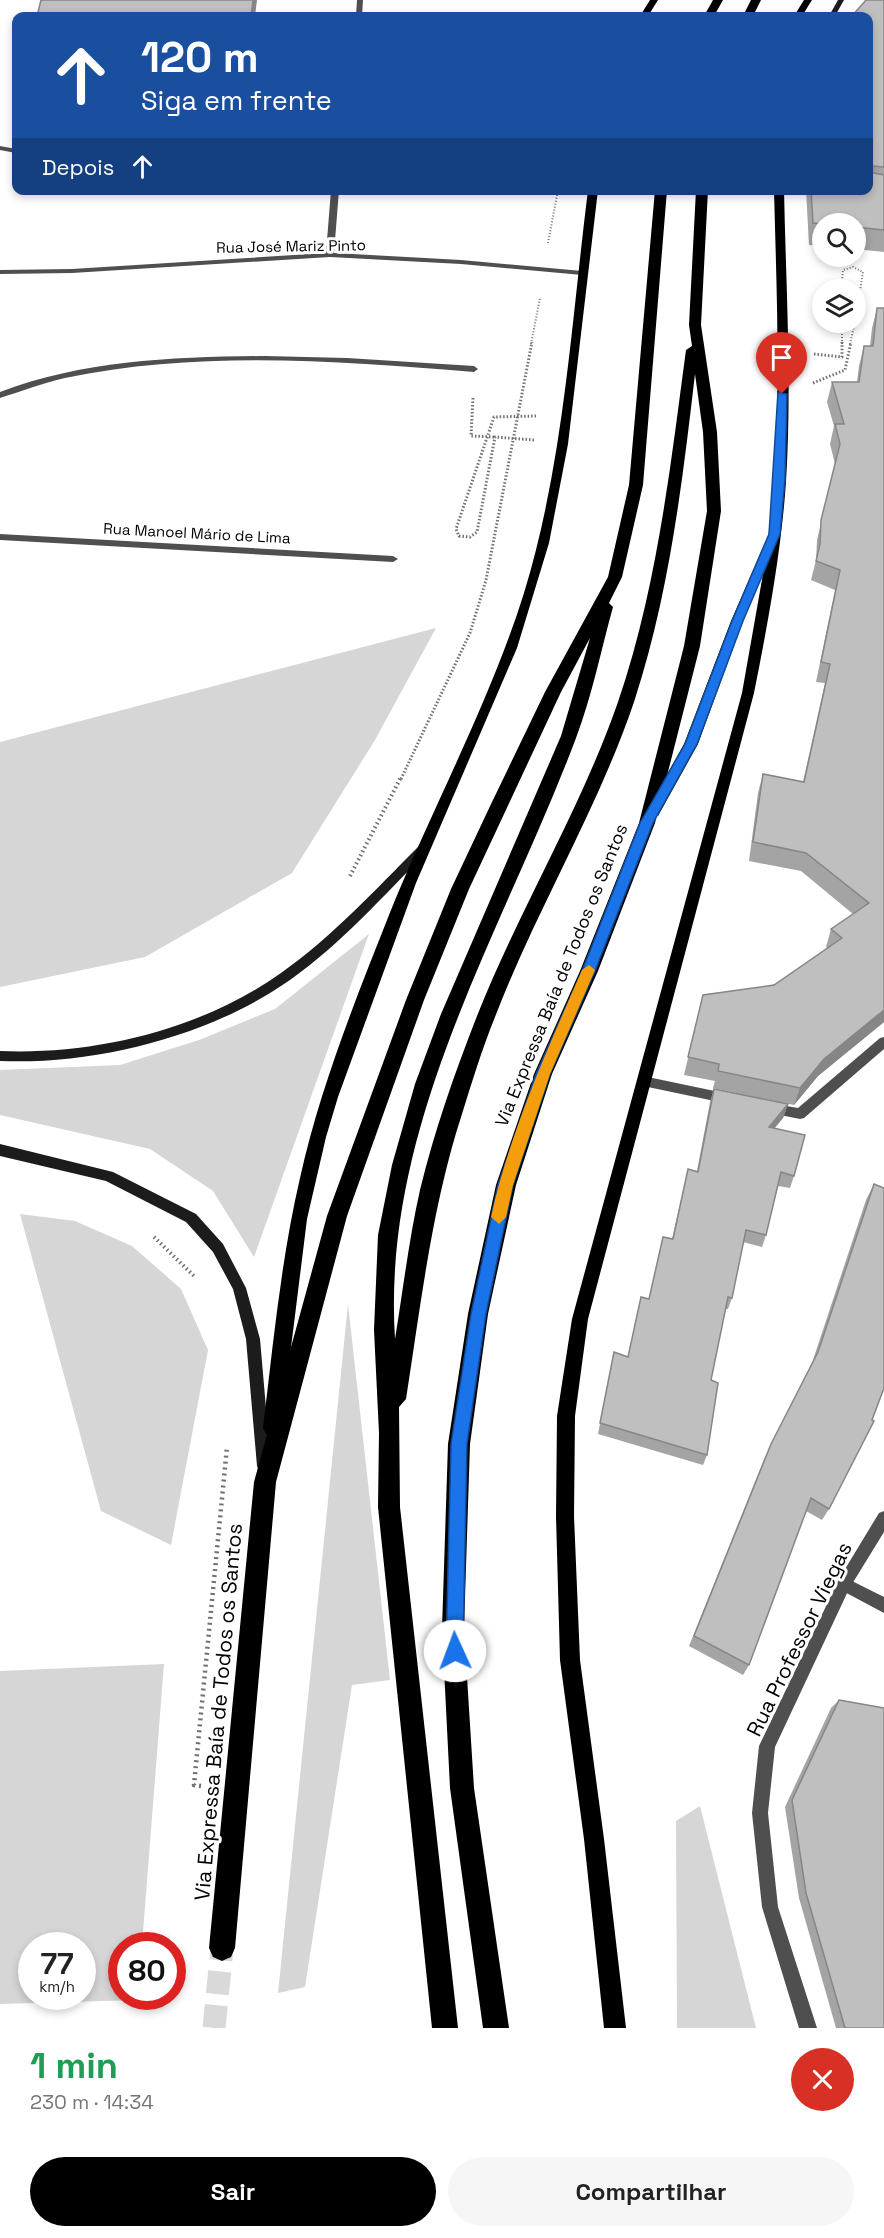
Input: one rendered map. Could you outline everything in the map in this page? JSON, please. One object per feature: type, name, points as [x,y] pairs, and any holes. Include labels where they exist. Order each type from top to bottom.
[{"type":"highway","name":"Via Expressa Baía de Todos os Santos","points":[[222,1948],[265,1482],[337,1216],[415,1000],[460,889],[500,802],[553,692],[615,577],[636,485],[661,195]]},
{"type":"highway","name":"Via Expressa Baía de Todos os Santos","points":[[496,2028],[462,1788],[453,1629],[459,1444],[478,1314],[506,1185],[543,1074],[589,971],[647,823],[692,646],[714,511],[710,432],[695,325],[702,195]]},
{"type":"highway","points":[[390,1433],[430,1190],[452,1115],[486,1016],[586,799],[625,704],[649,626],[668,537],[695,325]]},
{"type":"highway","points":[[445,2028],[389,1507],[390,1433],[384,1330],[388,1234],[402,1165],[424,1084],[450,1014],[569,736],[615,577]]},
{"type":"main road","name":"Via Expressa Baía de Todos os Santos","points":[[265,1482],[298,1222],[328,1101],[423,849],[525,606],[548,530],[563,443],[592,195]]},
{"type":"main road","points":[[615,2028],[594,1839],[570,1659],[565,1516],[566,1416],[580,1319],[748,693],[775,534],[780,480],[783,351],[779,195]]},
{"type":"main road","points":[[647,823],[691,744],[737,621],[775,534]]},
{"type":"street","points":[[330,255],[335,195]]},
{"type":"street","name":"Rua José Mariz Pinto","points":[[0,272],[72,271],[330,255],[460,262],[582,273]]},
{"type":"street","points":[[0,395],[50,379],[102,369],[239,357],[336,358],[474,369]]},
{"type":"street","name":"Rua Manoel Mário de Lima","points":[[0,537],[393,559]]},
{"type":"street","points":[[0,1056],[64,1054],[126,1045],[176,1029],[236,1005],[285,977],[349,922],[423,849]]},
{"type":"street","points":[[643,1082],[800,1114],[884,1041]]},
{"type":"street","points":[[0,1149],[108,1176],[191,1218],[218,1248],[239,1288],[253,1339],[265,1482]]},
{"type":"street","name":"Rua Professor Viegas","points":[[808,2028],[770,1906],[759,1813],[767,1746],[844,1584],[884,1518]]},
{"type":"street","points":[[844,1584],[884,1605]]},
{"type":"path","points":[[348,879],[379,824],[470,633],[486,580],[538,314],[543,270],[557,195]]},
{"type":"path","points":[[843,279],[843,270],[853,267],[863,272],[863,279]]},
{"type":"path","points":[[783,351],[842,357],[842,333]]},
{"type":"path","points":[[474,369],[471,436],[512,438]]},
{"type":"path","points":[[456,529],[459,536],[465,538],[477,532],[495,437]]},
{"type":"path","points":[[151,1234],[197,1279]]},
{"type":"path","points":[[227,1445],[194,1785],[235,1789]]},
{"type":"shaded area","points":[[436,628],[375,740],[292,873],[145,957],[0,987],[0,742]]},
{"type":"shaded area","points":[[369,934],[254,1257],[213,1191],[150,1149],[0,1115],[0,1070],[120,1065],[199,1040],[275,1009]]},
{"type":"shaded area","points":[[20,1214],[75,1221],[132,1246],[181,1289],[208,1350],[171,1545],[101,1511]]},
{"type":"shaded area","points":[[348,1304],[390,1680],[352,1685],[305,1987],[278,1993]]},
{"type":"shaded area","points":[[164,1664],[143,1932],[108,1932],[108,2001],[96,2001],[96,1932],[18,1932],[18,2003],[0,2004],[0,1671]]},
{"type":"shaded area","points":[[700,1806],[756,2028],[677,2028],[676,1821]]},
{"type":"building","points":[[41,0],[253,0],[252,12],[38,12]]},
{"type":"building","points":[[866,0],[884,0],[884,167],[873,166],[873,12],[856,12]]},
{"type":"building","points":[[873,173],[884,175],[884,230],[866,228],[866,213],[812,213],[811,195],[873,195]]},
{"type":"building","points":[[877,308],[884,308],[884,1010],[824,1059],[800,1088],[718,1071],[719,1064],[688,1057],[703,995],[774,985],[842,938],[831,929],[869,903],[806,853],[753,842],[763,774],[804,782],[830,664],[821,662],[840,570],[816,561],[820,544],[821,520],[840,444],[835,424],[844,424],[832,382],[859,382],[864,346],[873,346]]},
{"type":"building","points":[[714,1089],[788,1104],[769,1127],[805,1135],[794,1176],[781,1172],[766,1235],[746,1230],[732,1298],[728,1297],[711,1380],[718,1383],[707,1455],[600,1423],[614,1352],[628,1357],[641,1297],[649,1299],[663,1237],[673,1239],[688,1169],[698,1172]]},
{"type":"building","points":[[874,1184],[884,1188],[884,1388],[872,1420],[874,1421],[829,1509],[811,1498],[749,1665],[694,1636],[771,1444],[818,1352]]},
{"type":"building","points":[[839,1700],[884,1708],[884,2028],[845,2028],[806,1893],[792,1800]]},
{"type":"tunnel","points":[[214,2028],[222,1948]]},
{"type":"slow traffic","points":[[499,1217],[506,1185],[543,1074],[589,970]]},
{"type":"route","points":[[455,1651],[453,1629],[459,1444],[478,1314],[506,1185],[543,1074],[589,971],[647,823],[691,744],[737,621],[775,534],[780,480],[782,394]]}]
